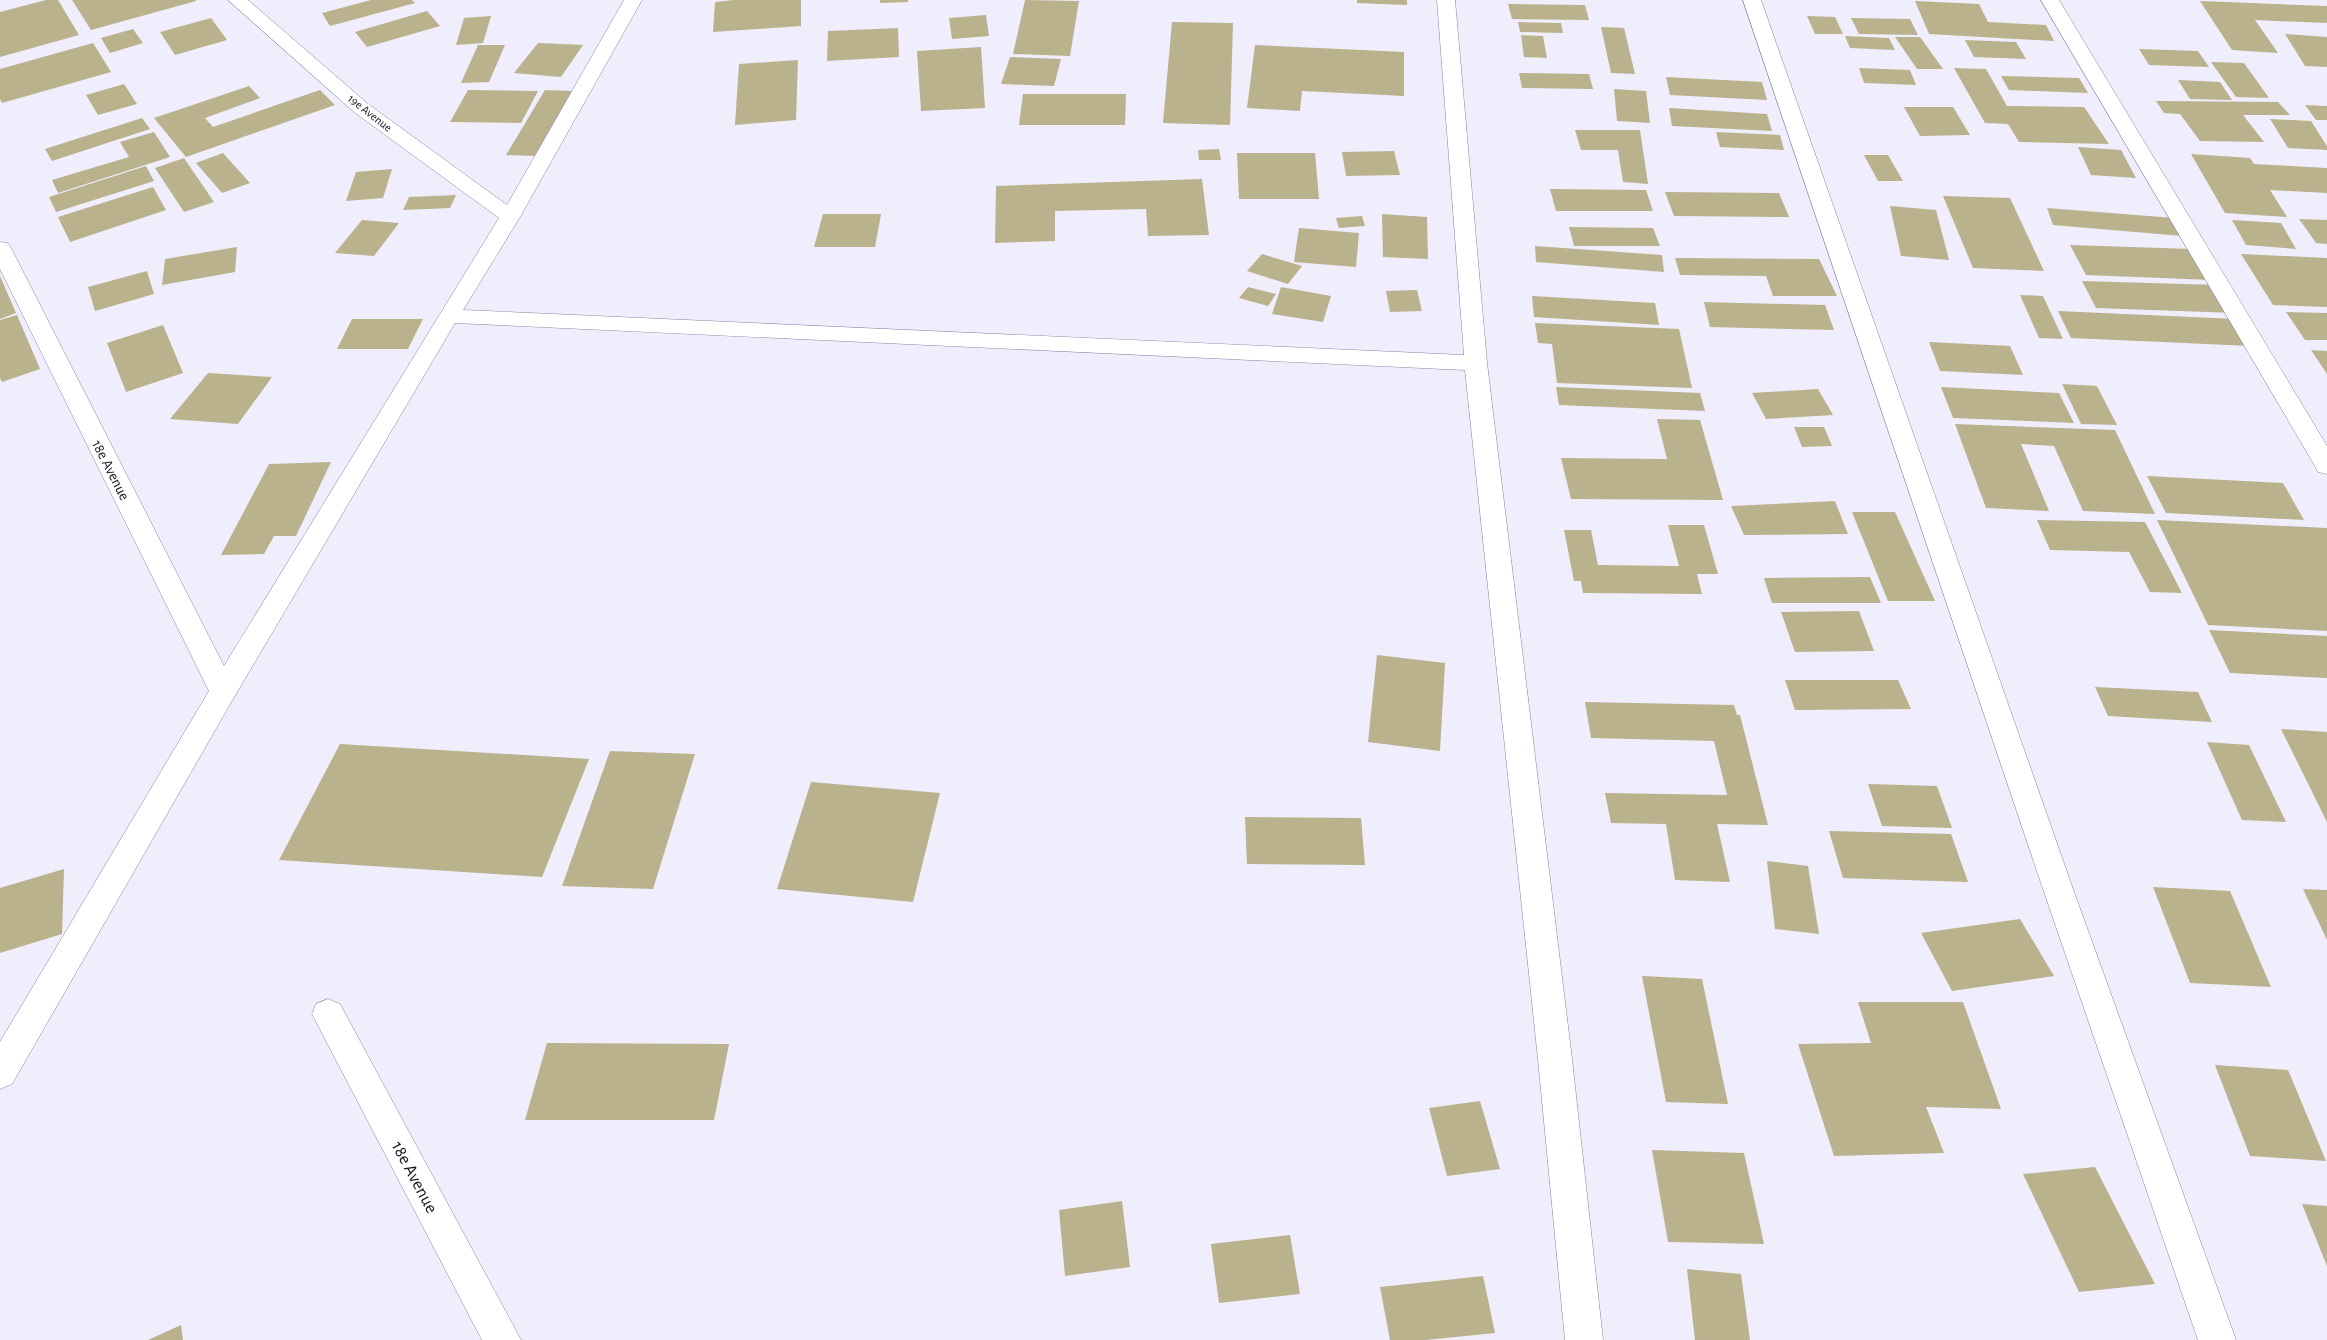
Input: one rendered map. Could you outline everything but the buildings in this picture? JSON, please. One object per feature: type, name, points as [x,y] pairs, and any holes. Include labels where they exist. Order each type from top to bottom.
[{"type":"street","name":"19e Avenue","points":[[237,0],[361,108],[510,217]]},
{"type":"street","points":[[0,1073],[223,691],[448,316],[510,217],[633,0]]},
{"type":"street","points":[[1446,0],[1476,362],[1555,1059],[1584,1340]]},
{"type":"street","points":[[1752,0],[2058,889],[2217,1340]]},
{"type":"street","points":[[2050,0],[2327,466]]},
{"type":"street","name":"18e Avenue","points":[[0,248],[223,691]]},
{"type":"street","points":[[448,316],[1476,362]]},
{"type":"street","name":"18e Avenue","points":[[328,1014],[502,1340]]}]
